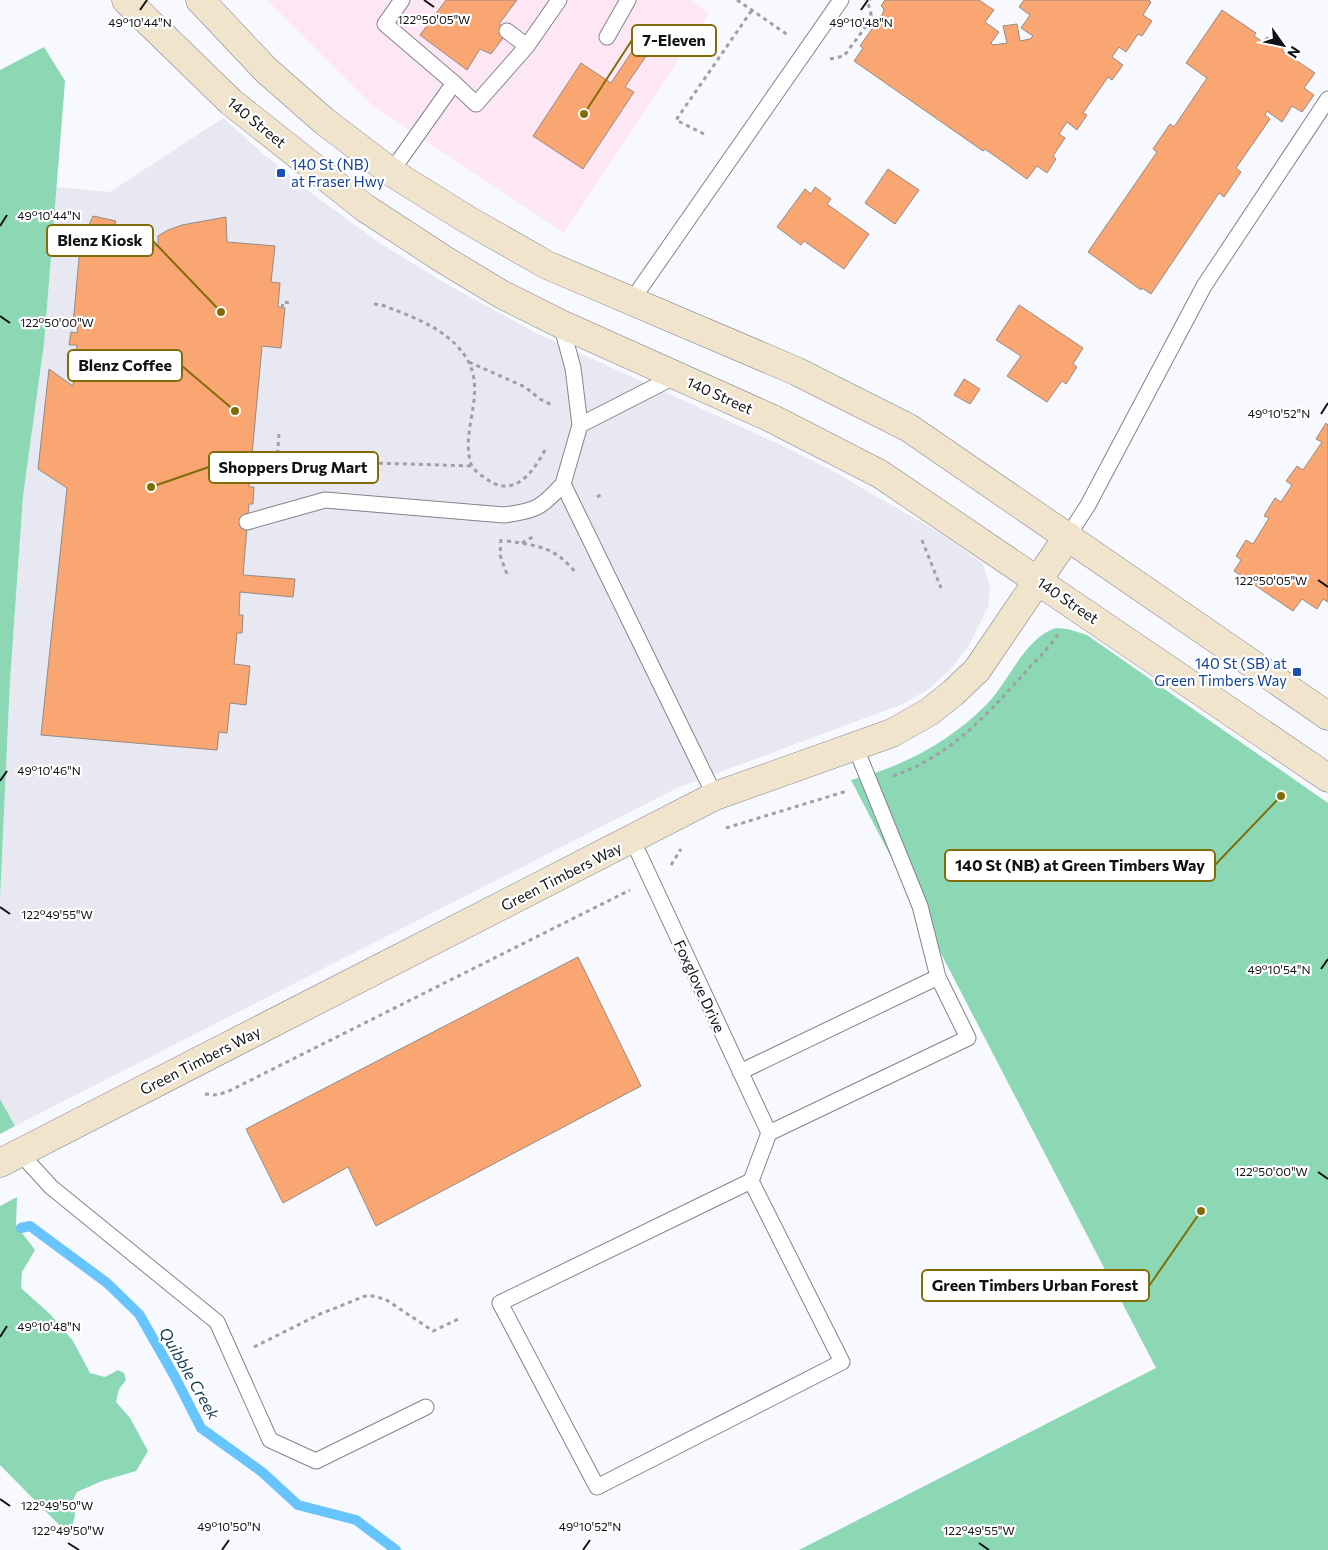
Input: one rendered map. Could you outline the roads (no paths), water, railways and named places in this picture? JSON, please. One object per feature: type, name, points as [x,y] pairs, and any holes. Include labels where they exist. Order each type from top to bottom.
[{"type":"main road","name":"140 Street","points":[[126,0],[231,102],[365,208],[492,289],[561,324],[773,419],[880,474],[1328,778]]},
{"type":"main road","points":[[200,0],[266,70],[324,121],[391,172],[468,220],[547,265],[796,372],[909,428],[1328,716]]},
{"type":"main road","name":"Green Timbers Way","points":[[10,1158],[716,796],[892,733],[929,712],[953,693],[977,670],[1068,536]]},
{"type":"lane","points":[[402,0],[386,24],[476,104],[527,46],[559,0]]},
{"type":"lane","points":[[607,37],[628,0]]},
{"type":"lane","points":[[632,300],[841,0]]},
{"type":"lane","points":[[507,31],[527,46]]},
{"type":"lane","points":[[391,172],[454,83]]},
{"type":"lane","points":[[1068,536],[1098,488],[1204,286],[1328,99]]},
{"type":"lane","points":[[248,522],[325,500],[504,515],[529,512],[545,503],[563,484],[580,425],[573,368],[561,324]]},
{"type":"lane","points":[[580,425],[676,376]]},
{"type":"lane","points":[[563,484],[716,796]]},
{"type":"lane","points":[[751,1181],[842,1362],[597,1486],[500,1303],[751,1181],[769,1133],[968,1038],[938,977],[920,906],[855,746]]},
{"type":"lane","name":"Foxglove Drive","points":[[632,839],[769,1133]]},
{"type":"lane","points":[[740,1072],[938,977]]},
{"type":"lane","points":[[10,1158],[51,1187],[217,1322],[270,1440],[316,1461],[426,1407]]},
{"type":"waterway","name":"Quibble Creek","points":[[21,1228],[30,1226],[107,1283],[139,1314],[175,1377],[201,1428],[262,1472],[298,1505],[356,1520],[396,1550]]},
{"type":"place","name":"7-Eleven","points":[[584,114]]},
{"type":"place","name":"140 St (NB) at Fraser Hwy","points":[[281,173]]},
{"type":"place","name":"Blenz Kiosk","points":[[221,312]]},
{"type":"place","name":"Blenz Coffee","points":[[235,411]]},
{"type":"place","name":"Shoppers Drug Mart","points":[[151,487]]},
{"type":"place","name":"140 St (SB) at Green Timbers Way","points":[[1297,672]]},
{"type":"place","name":"140 St (NB) at Green Timbers Way","points":[[1281,796]]},
{"type":"place","name":"Green Timbers Urban Forest","points":[[1201,1211]]}]
